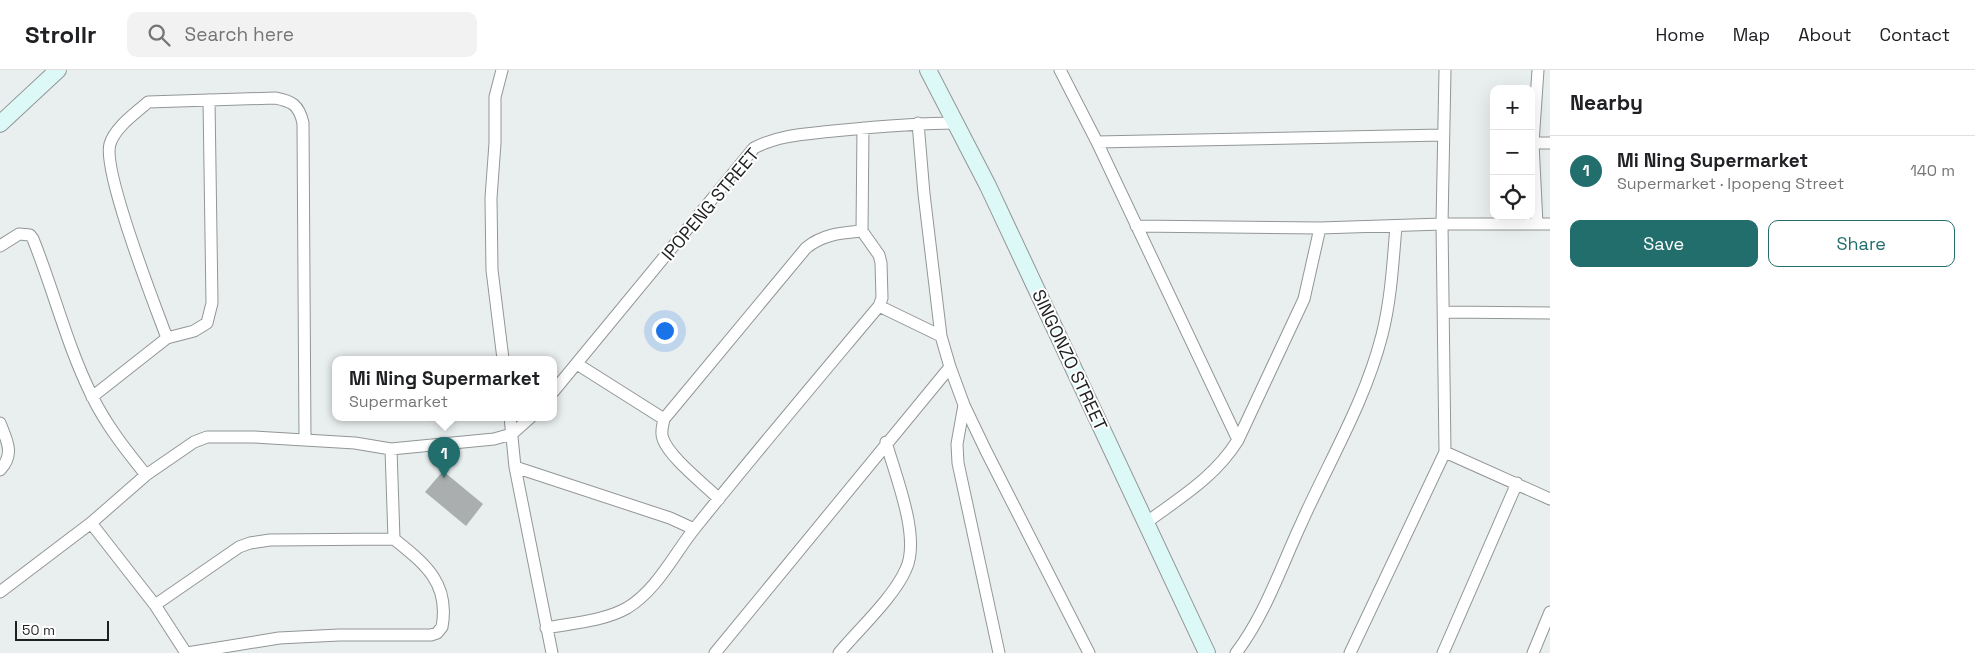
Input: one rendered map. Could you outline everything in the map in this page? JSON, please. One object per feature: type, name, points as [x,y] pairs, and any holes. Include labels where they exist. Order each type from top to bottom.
[{"type":"street","points":[[0,124],[58,70]]},
{"type":"street","points":[[502,70],[495,97],[495,143],[490,198],[492,270],[503,356]]},
{"type":"street","name":"SINGONZO STREET","points":[[928,70],[988,186],[1207,653]]},
{"type":"street","points":[[1060,70],[1097,142],[1238,440]]},
{"type":"street","points":[[1350,653],[1445,452],[1442,224],[1445,70]]},
{"type":"street","points":[[1534,130],[1538,70]]},
{"type":"street","points":[[167,338],[123,213],[111,167],[110,142],[120,128],[148,102],[275,98],[294,103],[301,116],[305,440]]},
{"type":"street","points":[[92,397],[167,338],[201,328],[207,323],[210,315],[209,100]]},
{"type":"street","points":[[918,123],[924,194],[941,336],[950,367],[964,405],[1089,653]]},
{"type":"street","name":"IPOPENG STREET","points":[[557,387],[754,148],[766,142],[787,137],[918,123],[956,123]]},
{"type":"street","points":[[546,628],[607,616],[628,607],[659,577],[694,529],[879,306],[882,298],[881,263],[879,255],[862,231],[863,128]]},
{"type":"street","points":[[1097,142],[1443,135]]},
{"type":"street","points":[[1535,143],[1550,143]]},
{"type":"street","points":[[1535,175],[1537,224]]},
{"type":"street","points":[[1136,226],[1320,228],[1442,224],[1550,224]]},
{"type":"street","points":[[1236,653],[1261,612],[1315,492],[1357,408],[1382,336],[1389,299],[1396,226]]},
{"type":"street","points":[[1146,522],[1213,474],[1226,459],[1238,440],[1304,300],[1320,228]]},
{"type":"street","points":[[720,499],[679,460],[663,440],[662,427],[664,419],[806,248],[816,240],[827,235],[862,231]]},
{"type":"street","points":[[0,246],[19,234],[30,235],[33,239],[78,365],[92,397],[119,441],[146,475]]},
{"type":"street","points":[[879,306],[941,336]]},
{"type":"street","points":[[1444,312],[1550,313]]},
{"type":"street","points":[[577,364],[664,419]]},
{"type":"street","points":[[715,653],[886,442],[950,367]]},
{"type":"street","points":[[964,405],[957,444],[958,463],[999,653]]},
{"type":"street","points":[[510,421],[515,467],[552,653]]},
{"type":"street","points":[[0,592],[90,523],[146,475],[194,442],[207,437],[222,436],[355,443],[391,449],[466,443],[512,434],[527,421]]},
{"type":"street","points":[[0,423],[10,452],[6,463],[0,470]]},
{"type":"street","points":[[839,653],[898,584],[907,568],[910,539],[908,521],[886,442]]},
{"type":"street","points":[[391,449],[394,539]]},
{"type":"street","points":[[1445,452],[1517,483],[1550,500]]},
{"type":"street","points":[[515,467],[670,518],[694,529]]},
{"type":"street","points":[[1443,653],[1517,483]]},
{"type":"street","points":[[90,523],[155,605],[187,653],[279,638],[338,635],[391,637],[437,633],[442,628],[444,618],[439,585],[418,559],[394,539],[270,540],[250,543],[220,558],[155,605]]},
{"type":"street","points":[[1533,653],[1550,612]]},
{"type":"building","points":[[443,471],[483,504],[466,526],[425,492]]},
{"type":"place","name":"Mi Ning Supermarket","points":[[444,478]]}]
